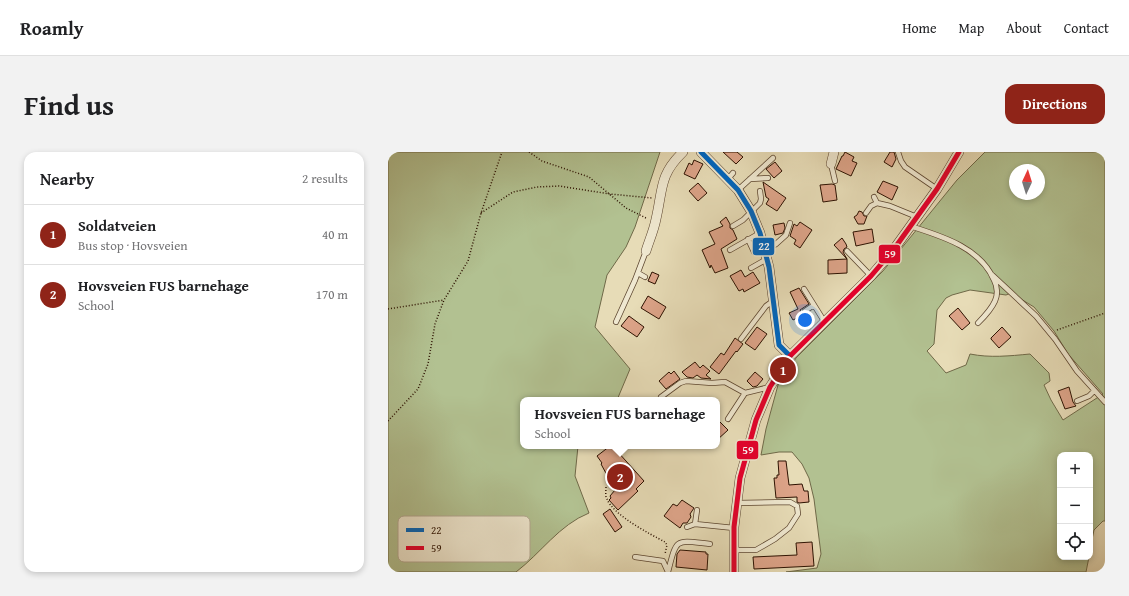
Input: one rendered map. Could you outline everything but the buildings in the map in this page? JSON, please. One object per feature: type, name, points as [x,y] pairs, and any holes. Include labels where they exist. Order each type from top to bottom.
[{"type":"street","points":[[646,251],[656,220],[666,172],[683,152]]},
{"type":"street","points":[[701,152],[730,177],[751,211],[760,233],[772,282],[779,344],[790,356]]},
{"type":"street","points":[[831,164],[834,152]]},
{"type":"street","points":[[734,572],[734,528],[736,503],[746,454],[756,420],[770,387],[790,356],[871,276],[894,249],[937,189],[959,152]]},
{"type":"lane","points":[[898,152],[901,162],[905,167],[937,189]]},
{"type":"lane","points":[[738,190],[773,158]]},
{"type":"lane","points":[[831,164],[835,181]]},
{"type":"lane","points":[[750,179],[768,178]]},
{"type":"lane","points":[[733,226],[743,220],[760,203],[760,191]]},
{"type":"lane","points":[[874,197],[877,203]]},
{"type":"lane","points":[[866,213],[871,206],[877,203],[890,206],[917,218]]},
{"type":"lane","points":[[751,268],[786,235],[790,222]]},
{"type":"lane","points":[[910,226],[962,246],[977,256],[992,274],[1036,316],[1055,339],[1077,372],[1105,402]]},
{"type":"lane","points":[[730,250],[760,233]]},
{"type":"lane","points":[[748,240],[754,252]]},
{"type":"lane","points":[[616,322],[646,251]]},
{"type":"lane","points":[[846,251],[871,276]]},
{"type":"lane","points":[[638,273],[645,277]]},
{"type":"lane","points":[[978,323],[988,312],[995,300],[997,292],[992,274]]},
{"type":"lane","points":[[804,289],[824,321]]},
{"type":"lane","points":[[742,339],[753,321],[766,306],[773,301]]},
{"type":"lane","points":[[804,311],[814,305]]},
{"type":"lane","points":[[661,397],[680,383],[686,381],[712,383],[725,382],[745,393],[770,387]]},
{"type":"lane","points":[[1077,401],[1089,396],[1094,391]]},
{"type":"lane","points":[[728,419],[745,393]]},
{"type":"lane","points":[[734,550],[756,550],[776,539],[789,528],[798,514],[797,506],[790,502],[736,503]]},
{"type":"lane","points":[[695,524],[698,510]]},
{"type":"lane","points":[[687,527],[695,524],[734,528]]},
{"type":"lane","points":[[668,572],[677,544],[684,541],[710,544]]},
{"type":"lane","points":[[635,557],[663,561],[668,572]]},
{"type":"path","points":[[388,421],[418,389],[428,364],[436,324],[444,300],[468,261],[481,213],[502,152]]},
{"type":"path","points":[[529,152],[542,161],[589,177],[626,208],[645,218],[656,220]]},
{"type":"path","points":[[481,213],[513,192],[537,187],[559,186],[610,194],[660,198]]},
{"type":"path","points":[[388,309],[444,300]]},
{"type":"path","points":[[1054,331],[1105,313]]},
{"type":"path","points":[[606,487],[606,498],[611,507],[650,534],[665,542],[667,545],[663,561]]},
{"type":"green space","points":[[388,152],[660,152],[635,227],[626,247],[607,275],[595,327],[630,369],[618,397],[520,397],[520,449],[578,449],[575,476],[589,513],[578,518],[559,532],[530,560],[530,516],[398,516],[398,562],[528,562],[516,572],[388,572]]},
{"type":"green space","points":[[985,152],[1105,152],[1105,521],[1103,521],[1094,530],[1093,535],[1093,452],[1057,452],[1057,560],[1088,560],[1086,572],[786,572],[817,568],[821,554],[814,499],[809,478],[802,464],[792,452],[779,452],[761,455],[766,429],[778,385],[796,358],[883,271],[957,180]],"holes":[[[970,290],[1006,295],[1011,293],[1034,307],[1054,331],[1068,354],[1103,394],[1063,420],[1044,385],[1050,381],[1049,373],[1030,354],[1007,356],[970,354],[966,365],[946,373],[927,351],[934,344],[937,310],[946,298]]]},
{"type":"transit line","name":"22","points":[[701,152],[738,190],[751,211],[760,233],[769,267],[779,345],[790,356]]},
{"type":"transit line","name":"59","points":[[734,572],[734,527],[740,478],[756,420],[770,387],[790,356],[871,276],[894,249],[937,189],[959,152]]},
{"type":"place","name":"Soldatveien","points":[[783,370]]},
{"type":"place","name":"Hovsveien FUS barnehage","points":[[620,477]]}]
